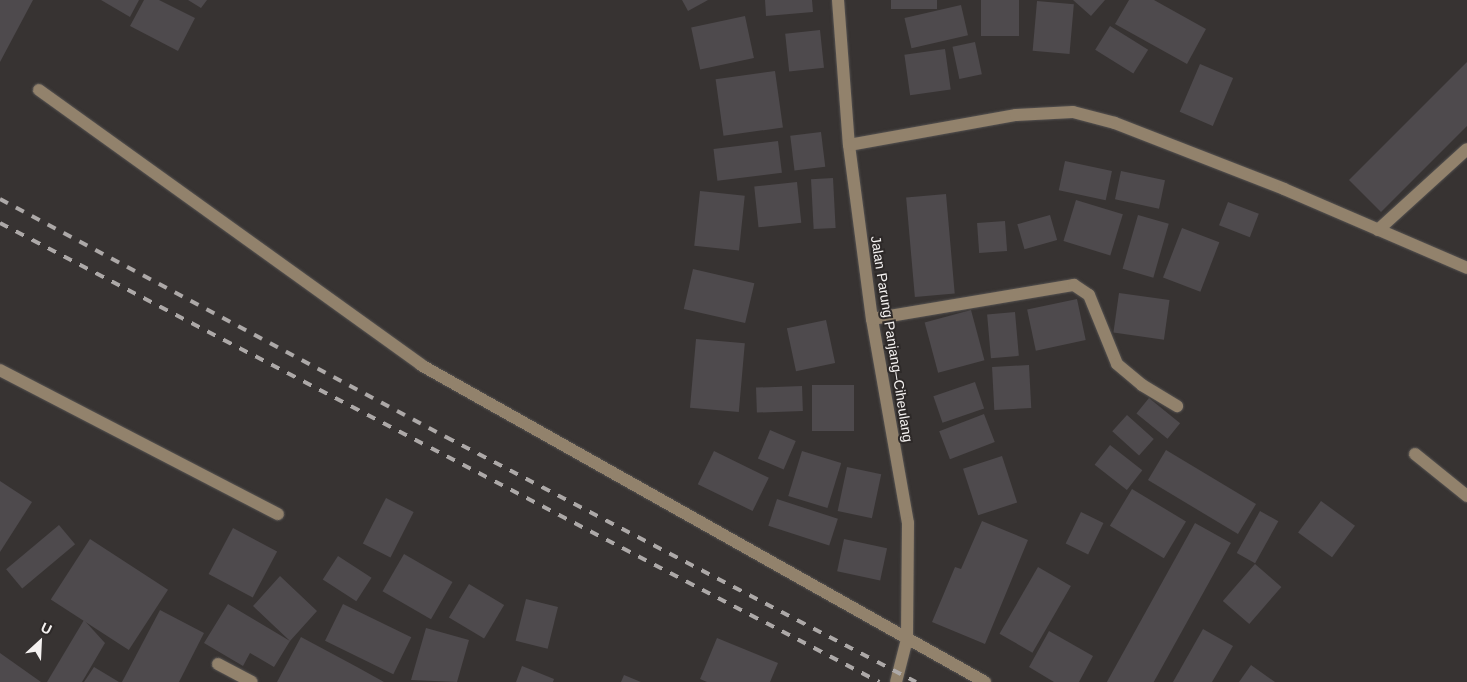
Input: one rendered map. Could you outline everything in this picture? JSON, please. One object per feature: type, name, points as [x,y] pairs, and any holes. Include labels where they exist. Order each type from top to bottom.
[{"type":"street","name":"Jalan Parung Panjang–Ciheulang","points":[[838,0],[848,145],[872,319],[908,523],[907,639],[896,682]]},
{"type":"street","points":[[39,90],[422,365],[985,682]]},
{"type":"street","points":[[848,145],[1016,116],[1073,112],[1133,130],[1284,189],[1467,268]]},
{"type":"street","points":[[1378,230],[1467,149]]},
{"type":"street","points":[[872,319],[1074,285],[1088,296],[1117,364],[1142,384],[1177,406]]},
{"type":"street","points":[[0,370],[278,514]]},
{"type":"street","points":[[1415,454],[1467,496]]},
{"type":"street","points":[[218,664],[252,682]]},
{"type":"building","points":[[0,0],[33,0],[0,62]]},
{"type":"building","points":[[101,0],[139,0],[130,17]]},
{"type":"building","points":[[144,0],[159,0],[195,18],[178,51],[130,26]]},
{"type":"building","points":[[188,0],[207,0],[201,8]]},
{"type":"building","points":[[682,0],[708,0],[688,11]]},
{"type":"building","points":[[765,0],[812,0],[813,12],[766,16]]},
{"type":"building","points":[[891,0],[937,0],[937,9],[891,9]]},
{"type":"building","points":[[981,0],[1019,0],[1019,36],[981,36]]},
{"type":"building","points":[[1073,0],[1105,0],[1091,16]]},
{"type":"building","points":[[1129,0],[1154,0],[1206,29],[1187,64],[1115,24]]},
{"type":"building","points":[[1037,1],[1074,4],[1070,54],[1033,51]]},
{"type":"building","points":[[961,5],[968,35],[911,48],[904,18]]},
{"type":"building","points":[[745,16],[754,58],[700,69],[691,27]]},
{"type":"building","points":[[1110,26],[1148,50],[1133,74],[1095,50]]},
{"type":"building","points":[[820,30],[824,68],[789,71],[785,34]]},
{"type":"building","points":[[975,42],[982,74],[959,79],[953,47]]},
{"type":"building","points":[[945,49],[951,90],[910,95],[904,55]]},
{"type":"building","points":[[1467,62],[1467,126],[1381,212],[1349,180]]},
{"type":"building","points":[[1200,64],[1233,78],[1213,126],[1180,112]]},
{"type":"building","points":[[775,71],[783,127],[724,136],[716,79]]},
{"type":"building","points":[[821,132],[825,167],[794,171],[790,136]]},
{"type":"building","points":[[778,141],[782,173],[717,181],[713,149]]},
{"type":"building","points":[[1065,161],[1112,171],[1106,200],[1059,190]]},
{"type":"building","points":[[1121,171],[1165,180],[1159,209],[1115,199]]},
{"type":"building","points":[[833,178],[836,228],[814,229],[811,179]]},
{"type":"building","points":[[797,182],[801,223],[759,227],[754,186]]},
{"type":"building","points":[[700,191],[745,196],[739,250],[694,246]]},
{"type":"building","points":[[946,194],[955,294],[915,297],[906,197]]},
{"type":"building","points":[[1076,200],[1123,214],[1110,255],[1063,241]]},
{"type":"building","points":[[1228,202],[1259,214],[1250,237],[1219,225]]},
{"type":"building","points":[[1050,215],[1057,240],[1024,249],[1017,224]]},
{"type":"building","points":[[1138,215],[1169,224],[1153,278],[1123,269]]},
{"type":"building","points":[[1005,221],[1007,251],[979,253],[977,223]]},
{"type":"building","points":[[1182,228],[1219,242],[1200,292],[1163,277]]},
{"type":"building","points":[[693,269],[754,283],[745,323],[684,309]]},
{"type":"building","points":[[1119,293],[1170,300],[1164,340],[1113,333]]},
{"type":"building","points":[[1077,299],[1086,340],[1036,351],[1027,310]]},
{"type":"building","points":[[971,310],[984,360],[938,373],[925,322]]},
{"type":"building","points":[[1015,312],[1019,356],[991,358],[987,314]]},
{"type":"building","points":[[826,320],[835,363],[796,371],[787,328]]},
{"type":"building","points":[[696,339],[745,343],[739,412],[690,408]]},
{"type":"building","points":[[1029,365],[1031,408],[994,410],[992,367]]},
{"type":"building","points":[[975,382],[984,408],[943,423],[933,396]]},
{"type":"building","points":[[812,385],[854,385],[854,431],[812,431]]},
{"type":"building","points":[[802,386],[803,411],[757,413],[756,388]]},
{"type":"building","points":[[1149,398],[1180,423],[1167,439],[1136,414]]},
{"type":"building","points":[[984,414],[995,442],[950,459],[939,431]]},
{"type":"building","points":[[1127,415],[1154,439],[1139,455],[1112,431]]},
{"type":"building","points":[[770,430],[796,441],[784,469],[758,459]]},
{"type":"building","points":[[1110,445],[1142,470],[1127,490],[1095,465]]},
{"type":"building","points":[[1166,450],[1256,504],[1238,534],[1148,480]]},
{"type":"building","points":[[714,451],[769,478],[753,511],[698,484]]},
{"type":"building","points":[[802,451],[841,463],[827,508],[788,496]]},
{"type":"building","points":[[1002,456],[1017,503],[978,515],[963,469]]},
{"type":"building","points":[[847,467],[881,474],[872,518],[838,511]]},
{"type":"building","points":[[0,481],[32,502],[0,552]]},
{"type":"building","points":[[1132,489],[1186,521],[1164,558],[1110,526]]},
{"type":"building","points":[[386,498],[414,512],[390,558],[363,543]]},
{"type":"building","points":[[777,499],[838,519],[829,545],[768,526]]},
{"type":"building","points":[[1321,501],[1355,526],[1332,557],[1298,533]]},
{"type":"building","points":[[1260,511],[1278,521],[1255,563],[1237,553]]},
{"type":"building","points":[[1081,512],[1103,523],[1088,554],[1066,543]]},
{"type":"building","points":[[982,521],[1028,540],[985,644],[932,622],[955,567],[961,569]]},
{"type":"building","points":[[1195,523],[1231,543],[1154,682],[1107,682]]},
{"type":"building","points":[[59,525],[75,544],[22,589],[6,569]]},
{"type":"building","points":[[233,528],[277,551],[253,597],[209,574]]},
{"type":"building","points":[[90,539],[168,590],[129,650],[51,599]]},
{"type":"building","points":[[844,539],[887,548],[880,580],[837,571]]},
{"type":"building","points":[[404,554],[452,582],[431,619],[382,591]]},
{"type":"building","points":[[338,556],[372,578],[356,601],[323,579]]},
{"type":"building","points":[[1255,564],[1281,587],[1249,624],[1223,601]]},
{"type":"building","points":[[1038,567],[1071,586],[1032,653],[1000,634]]},
{"type":"building","points":[[280,576],[317,611],[290,641],[253,606]]},
{"type":"building","points":[[469,584],[504,605],[484,639],[449,617]]},
{"type":"building","points":[[526,599],[558,607],[548,649],[516,641]]},
{"type":"building","points":[[228,604],[290,641],[274,667],[250,653],[243,666],[204,643]]},
{"type":"building","points":[[343,604],[411,637],[393,674],[325,641]]},
{"type":"building","points":[[160,610],[204,633],[179,682],[122,682]]},
{"type":"building","points":[[84,620],[105,643],[82,682],[47,682]]},
{"type":"building","points":[[426,628],[469,640],[457,682],[411,680]]},
{"type":"building","points":[[1203,629],[1233,646],[1212,682],[1173,682]]},
{"type":"building","points":[[1049,631],[1093,656],[1079,682],[1054,682],[1029,667]]},
{"type":"building","points":[[301,637],[357,667],[384,682],[277,682]]},
{"type":"building","points":[[717,638],[778,663],[770,682],[707,682],[700,679]]},
{"type":"building","points":[[0,653],[41,682],[0,682]]},
{"type":"building","points":[[1251,665],[1275,682],[1239,682]]},
{"type":"building","points":[[522,666],[554,679],[553,682],[516,682]]},
{"type":"building","points":[[94,667],[119,682],[84,682]]},
{"type":"building","points":[[624,675],[641,682],[621,682]]},
{"type":"railway","points":[[0,199],[446,437],[916,682]]},
{"type":"railway","points":[[0,223],[879,682]]}]
